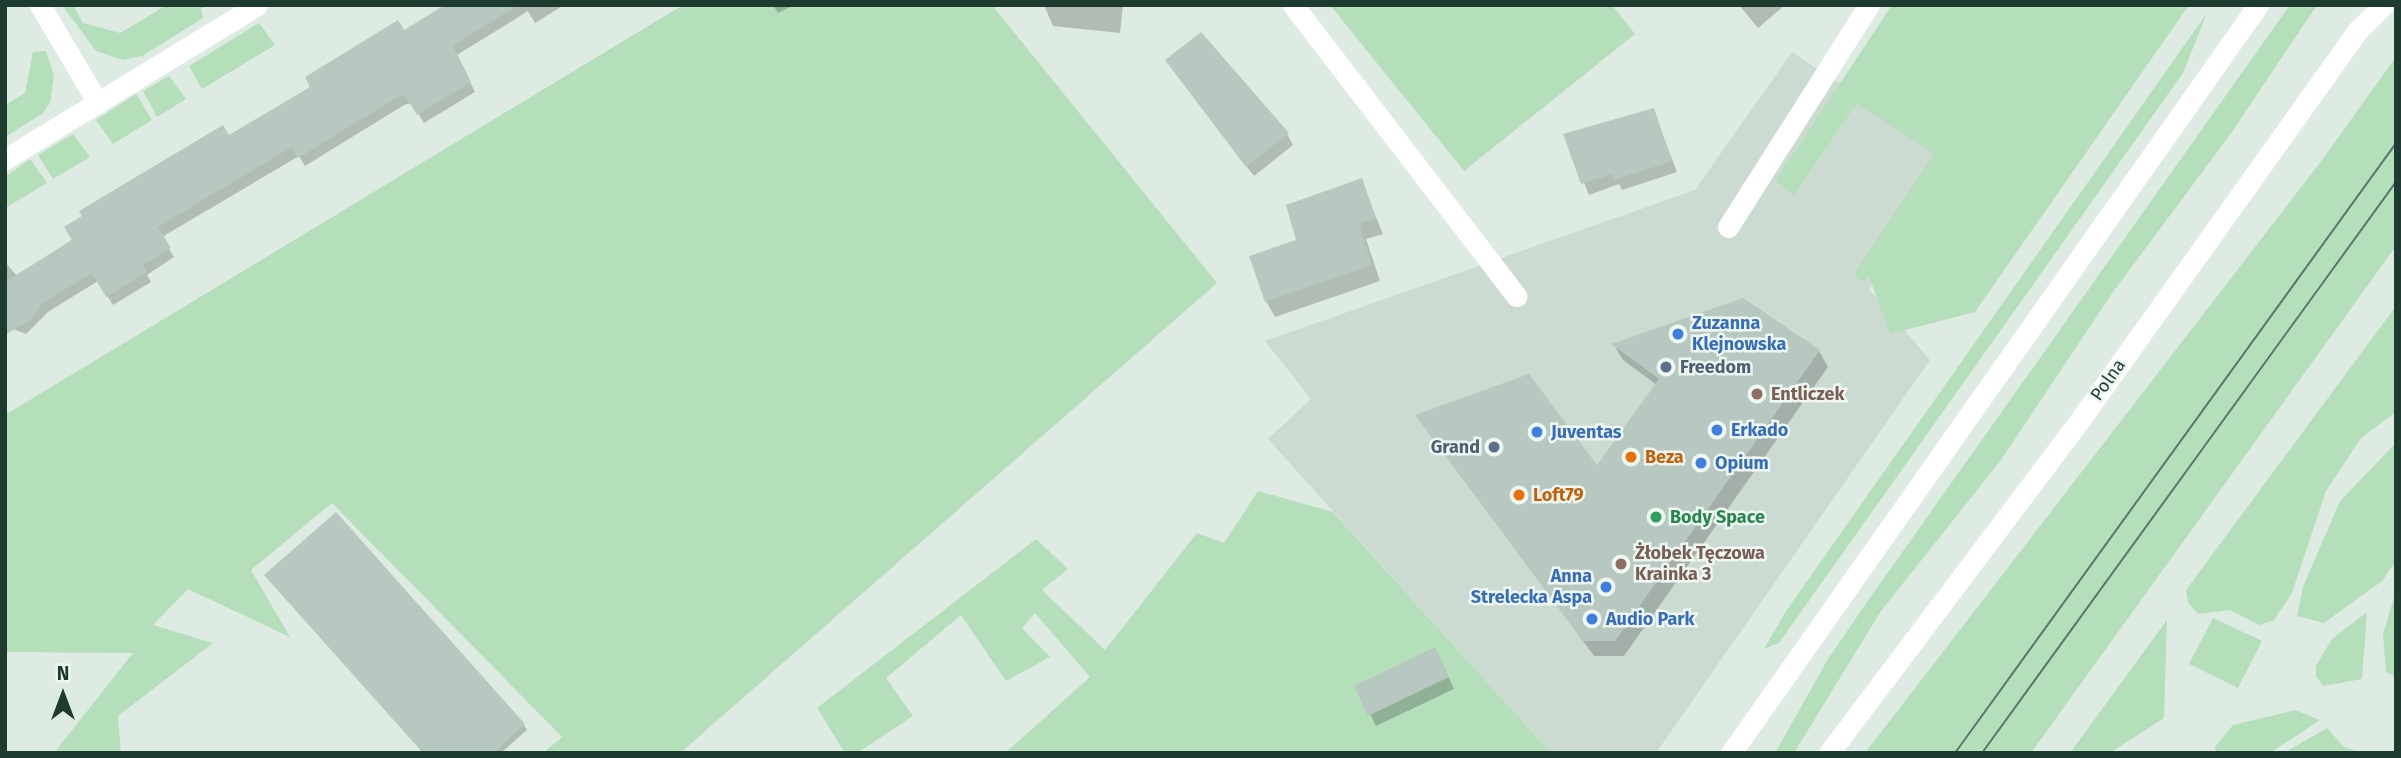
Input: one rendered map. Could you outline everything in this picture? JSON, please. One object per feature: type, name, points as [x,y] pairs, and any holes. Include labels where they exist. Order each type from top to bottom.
[{"type":"street","points":[[40,5],[98,103]]},
{"type":"street","points":[[5,159],[257,5]]},
{"type":"street","points":[[1293,5],[1516,296]]},
{"type":"street","points":[[1728,227],[1870,5]]},
{"type":"street","points":[[1731,753],[2258,5]]},
{"type":"street","points":[[2358,30],[2366,5]]},
{"type":"street","name":"Polna","points":[[1829,753],[2077,424],[2358,30],[2384,5]]},
{"type":"shaded area","points":[[1792,52],[1956,160],[1869,289],[1930,360],[1656,753],[1551,753],[1268,439],[1311,399],[1265,341],[1695,190]]},
{"type":"green space","points":[[62,5],[73,5],[83,23],[120,33],[167,5],[207,5],[201,9],[203,18],[142,56],[123,60],[96,51]]},
{"type":"green space","points":[[683,5],[992,5],[1217,283],[680,753],[543,753],[562,737],[332,503],[251,570],[290,637],[188,589],[153,625],[213,643],[118,716],[121,753],[54,753],[133,653],[5,652],[5,415]]},
{"type":"green space","points":[[1330,5],[1612,5],[1635,34],[1464,171]]},
{"type":"green space","points":[[1892,5],[2189,5],[1975,312],[1890,334],[1869,276],[1861,282],[1854,274],[1934,154],[1857,103],[1793,196],[1776,180]]},
{"type":"green space","points":[[2290,5],[2317,5],[2232,132],[2113,292],[2001,460],[1881,611],[1794,753],[1775,753],[1828,659],[1867,602]]},
{"type":"green space","points":[[2207,13],[2183,73],[1779,643],[1764,649],[1786,611]]},
{"type":"green space","points":[[259,23],[275,45],[202,89],[189,66]]},
{"type":"green space","points":[[46,51],[54,76],[50,103],[43,113],[5,137],[5,105],[25,93],[33,52]]},
{"type":"green space","points":[[2396,57],[2396,246],[2031,753],[1865,753],[2319,164]]},
{"type":"green space","points":[[169,76],[186,99],[157,117],[143,91]]},
{"type":"green space","points":[[136,94],[152,120],[113,144],[96,120]]},
{"type":"green space","points":[[73,134],[90,157],[53,179],[38,155]]},
{"type":"green space","points":[[30,159],[47,183],[5,208],[5,177]]},
{"type":"green space","points":[[2396,306],[2396,412],[2361,438],[2326,491],[2292,593],[2274,620],[2259,625],[2230,610],[2198,614],[2188,602],[2186,590]]},
{"type":"green space","points":[[2396,443],[2396,561],[2382,581],[2324,623],[2297,616],[2303,587],[2340,501]]},
{"type":"green space","points":[[1258,491],[1333,512],[1551,753],[1005,753],[1090,677],[1035,613],[1022,628],[1050,657],[1006,681],[961,615],[886,678],[913,716],[857,753],[845,753],[817,708],[1036,539],[1068,569],[1042,590],[1105,650],[1197,533],[1224,543]]},
{"type":"green space","points":[[2396,591],[2396,677],[2386,672],[2383,634]]},
{"type":"green space","points":[[2367,612],[2362,679],[2323,686],[2316,676],[2316,666],[2332,639]]},
{"type":"green space","points":[[2213,618],[2262,641],[2238,688],[2189,664]]},
{"type":"green space","points":[[2167,620],[2164,718],[2110,753],[2070,753]]},
{"type":"green space","points":[[2295,710],[2320,720],[2270,753],[2216,753],[2215,747],[2233,725]]},
{"type":"green space","points":[[2327,728],[2344,747],[2362,753],[2284,753]]},
{"type":"building","points":[[445,5],[518,5],[453,46],[471,82],[417,115],[405,95],[399,96],[298,158],[292,147],[158,227],[171,248],[143,265],[147,272],[106,297],[92,273],[43,303],[31,319],[5,335],[5,282],[72,240],[64,227],[82,216],[79,211],[223,125],[229,135],[310,87],[305,77],[398,20],[404,30]]},
{"type":"building","points":[[1201,32],[1289,133],[1246,167],[1165,60]]},
{"type":"building","points":[[1654,108],[1672,161],[1614,180],[1612,174],[1581,184],[1563,134]]},
{"type":"building","points":[[1362,178],[1376,218],[1359,224],[1372,265],[1265,302],[1249,256],[1296,240],[1286,205]]},
{"type":"building","points":[[1743,298],[1820,350],[1615,641],[1583,641],[1415,415],[1529,374],[1597,465],[1659,379],[1611,344]]},
{"type":"building","points":[[336,512],[525,724],[493,753],[423,753],[264,575]]},
{"type":"building","points":[[1435,647],[1449,677],[1368,716],[1354,686]]},
{"type":"tram line","points":[[1955,753],[2396,143]]},
{"type":"tram line","points":[[1982,753],[2396,182]]},
{"type":"place","name":"Zuzanna Klejnowska","points":[[1678,334]]},
{"type":"place","name":"Freedom","points":[[1666,367]]},
{"type":"place","name":"Entliczek","points":[[1757,394]]},
{"type":"place","name":"Erkado","points":[[1717,430]]},
{"type":"place","name":"Juventas","points":[[1537,432]]},
{"type":"place","name":"Grand","points":[[1494,447]]},
{"type":"place","name":"Beza","points":[[1631,457]]},
{"type":"place","name":"Opium","points":[[1701,463]]},
{"type":"place","name":"Loft79","points":[[1519,495]]},
{"type":"place","name":"Body Space","points":[[1656,517]]},
{"type":"place","name":"Żłobek Tęczowa Krainka 3","points":[[1621,564]]},
{"type":"place","name":"Anna Strelecka Aspa","points":[[1606,587]]},
{"type":"place","name":"Audio Park","points":[[1592,619]]}]
